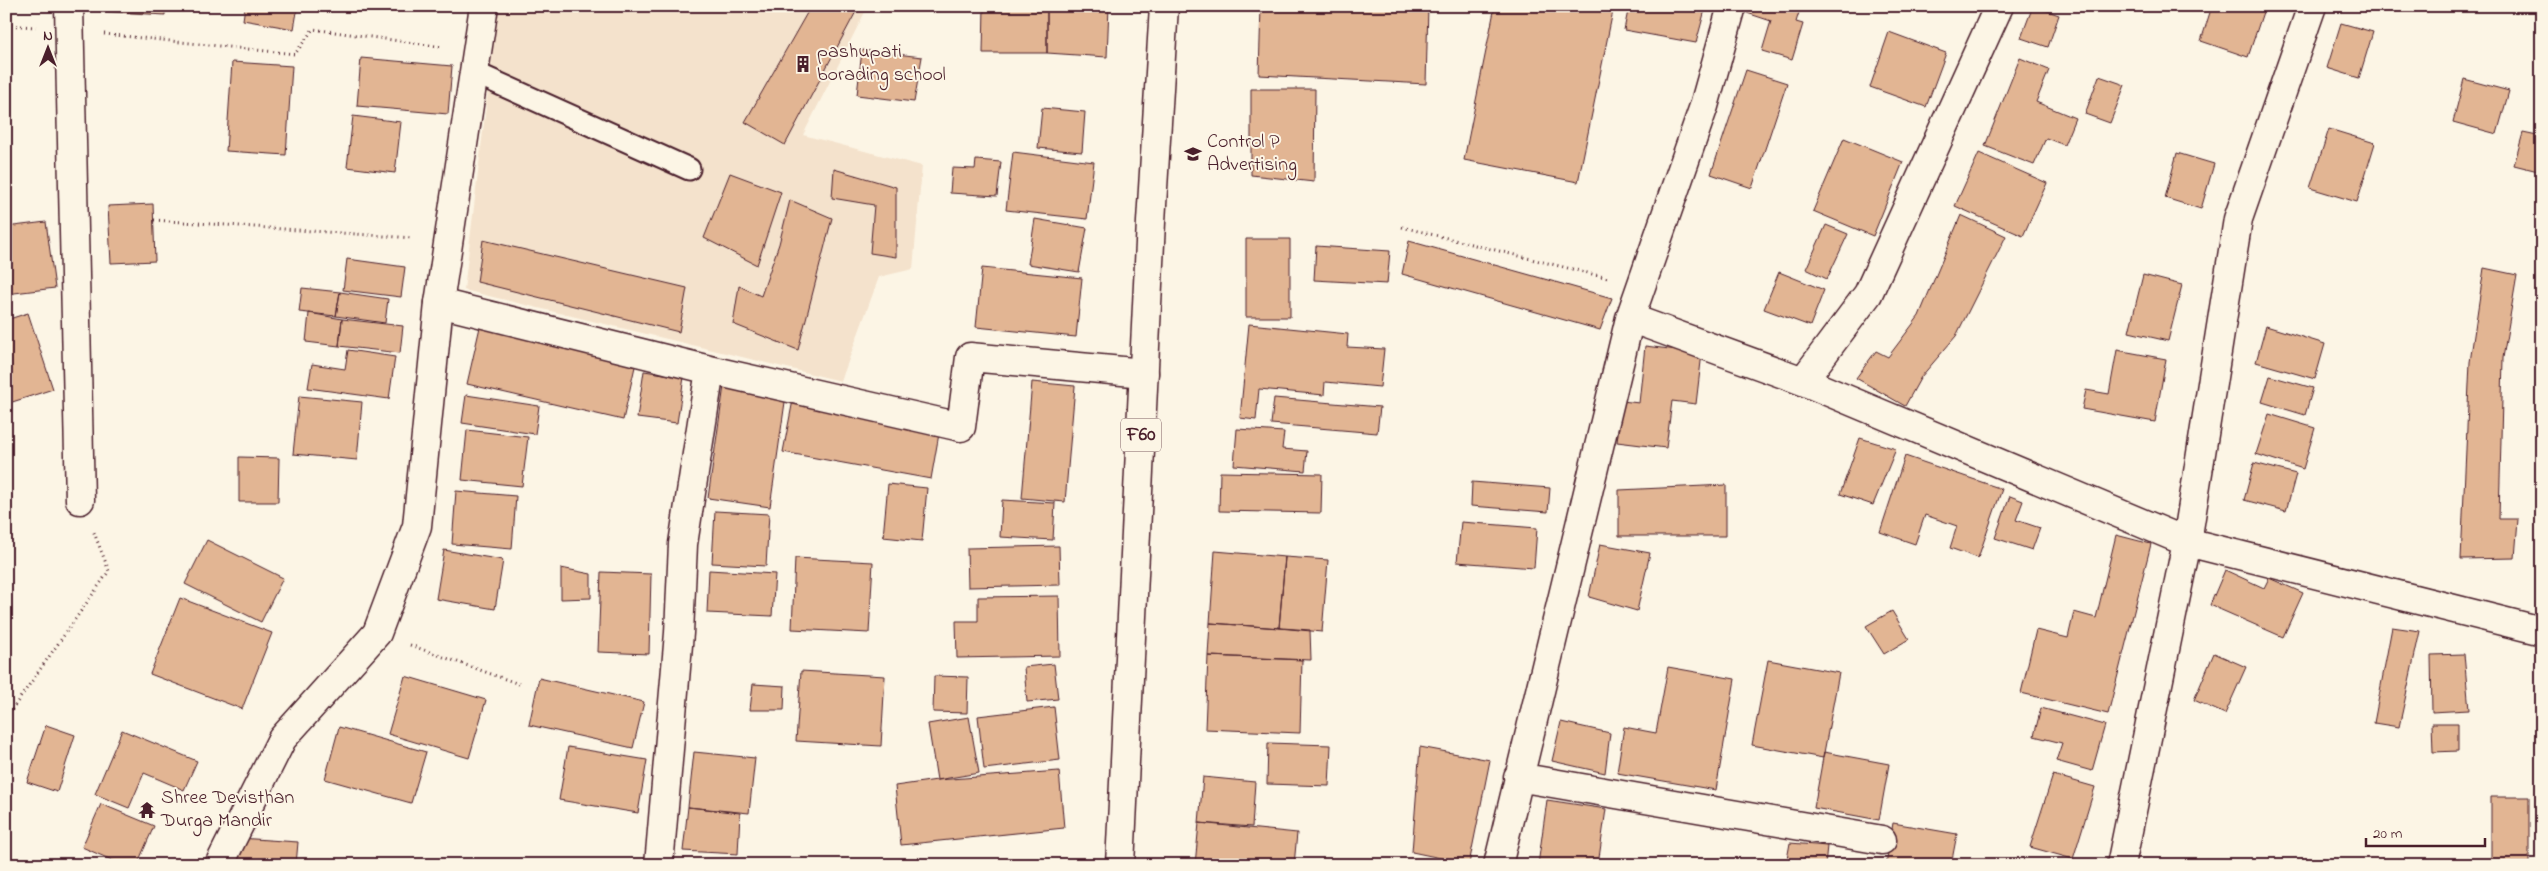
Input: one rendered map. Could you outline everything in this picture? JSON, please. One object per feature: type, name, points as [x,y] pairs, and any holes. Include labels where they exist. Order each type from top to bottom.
[{"type":"street","points":[[219,865],[282,739],[377,633],[417,526],[439,303],[484,6]]},
{"type":"street","name":"F60","points":[[1120,865],[1164,6]]},
{"type":"street","points":[[1498,865],[1630,318],[1704,106],[1732,6]]},
{"type":"street","points":[[1803,381],[1868,294],[1999,6]]},
{"type":"street","points":[[2121,865],[2187,542],[2238,219],[2312,6]]},
{"type":"street","points":[[69,18],[80,500]]},
{"type":"street","points":[[439,303],[710,370],[961,427],[970,356],[1144,373]]},
{"type":"street","points":[[1630,318],[1803,381],[2187,542],[2542,631]]},
{"type":"street","points":[[658,865],[679,634],[683,544],[710,370]]},
{"type":"street","points":[[1518,777],[1882,840]]},
{"type":"lane","points":[[475,61],[689,169]]},
{"type":"path","points":[[6,24],[69,18],[295,54],[314,29],[475,61]]},
{"type":"path","points":[[154,220],[448,241]]},
{"type":"path","points":[[1402,227],[1640,286]]},
{"type":"path","points":[[6,718],[109,571],[80,500]]},
{"type":"path","points":[[377,633],[519,684]]},
{"type":"shaded area","points":[[498,6],[868,6],[803,135],[922,166],[913,269],[879,277],[841,381],[464,290]]},
{"type":"building","points":[[100,6],[165,6],[165,15],[99,11]]},
{"type":"building","points":[[245,6],[298,6],[294,29],[243,20]]},
{"type":"building","name":"pashupati borading school","points":[[811,6],[859,6],[785,145],[745,122]]},
{"type":"building","points":[[984,6],[1047,6],[1047,53],[983,53]]},
{"type":"building","points":[[1047,6],[1109,6],[1107,57],[1047,53]]},
{"type":"building","points":[[1261,6],[1428,6],[1426,84],[1259,75]]},
{"type":"building","points":[[1495,6],[1614,6],[1578,182],[1464,160]]},
{"type":"building","points":[[1629,6],[1706,6],[1696,43],[1624,30]]},
{"type":"building","points":[[1749,6],[1801,6],[1796,22],[1803,24],[1792,60],[1762,51],[1771,21],[1747,13]]},
{"type":"building","points":[[2033,6],[2059,15],[2048,47],[2021,38]]},
{"type":"building","points":[[2212,6],[2265,6],[2248,57],[2201,41]]},
{"type":"building","points":[[2341,23],[2373,32],[2359,78],[2327,68]]},
{"type":"building","points":[[1889,32],[1946,53],[1926,107],[1870,87]]},
{"type":"building","points":[[862,50],[922,57],[914,102],[857,95]]},
{"type":"building","points":[[361,58],[452,66],[448,114],[357,106]]},
{"type":"building","points":[[2020,58],[2049,70],[2036,102],[2075,118],[2064,145],[2046,138],[2034,165],[1985,146]]},
{"type":"building","points":[[232,62],[292,66],[286,155],[226,151]]},
{"type":"building","points":[[1746,70],[1787,83],[1752,188],[1711,174]]},
{"type":"building","points":[[2099,76],[2125,85],[2110,123],[2085,114]]},
{"type":"building","points":[[2464,79],[2509,91],[2497,134],[2453,122]]},
{"type":"building","points":[[1251,89],[1315,89],[1314,182],[1251,175]]},
{"type":"building","points":[[1042,108],[1085,112],[1082,152],[1038,148]]},
{"type":"building","points":[[353,116],[401,122],[395,173],[347,167]]},
{"type":"building","points":[[2329,129],[2375,143],[2357,202],[2310,188]]},
{"type":"building","points":[[2523,133],[2542,137],[2542,158],[2538,171],[2514,165]]},
{"type":"building","points":[[1844,138],[1903,162],[1873,236],[1813,211]]},
{"type":"building","points":[[1013,152],[1094,162],[1087,219],[1006,210]]},
{"type":"building","points":[[1979,153],[2047,183],[2023,236],[1955,206]]},
{"type":"building","points":[[2177,153],[2214,164],[2201,209],[2165,198]]},
{"type":"building","points":[[976,160],[1001,162],[997,196],[950,193],[952,168],[975,169]]},
{"type":"building","points":[[834,169],[896,187],[896,257],[870,253],[874,205],[832,198]]},
{"type":"building","points":[[730,173],[781,192],[757,265],[704,238]]},
{"type":"building","points":[[790,200],[832,218],[798,350],[733,324],[739,286],[761,296],[779,244]]},
{"type":"building","points":[[153,204],[155,261],[111,263],[108,206]]},
{"type":"building","points":[[1961,215],[2006,236],[1956,336],[1921,377],[1905,406],[1856,378],[1876,351],[1888,357],[1919,316]]},
{"type":"building","points":[[1035,219],[1087,228],[1079,272],[1028,264]]},
{"type":"building","points":[[46,222],[55,288],[6,294],[6,227]]},
{"type":"building","points":[[1826,225],[1848,234],[1827,279],[1806,269]]},
{"type":"building","points":[[1246,239],[1290,239],[1290,317],[1246,317]]},
{"type":"building","points":[[483,240],[687,288],[679,332],[477,282]]},
{"type":"building","points":[[1409,241],[1612,298],[1600,330],[1402,274]]},
{"type":"building","points":[[1316,246],[1390,251],[1387,284],[1314,280]]},
{"type":"building","points":[[347,259],[405,267],[401,297],[343,290]]},
{"type":"building","points":[[982,268],[1082,278],[1076,337],[976,327]]},
{"type":"building","points":[[2484,268],[2517,275],[2503,358],[2499,519],[2518,519],[2515,558],[2461,559],[2470,362]]},
{"type":"building","points":[[1779,272],[1824,290],[1810,326],[1764,309]]},
{"type":"building","points":[[2143,275],[2182,285],[2168,341],[2129,332]]},
{"type":"building","points":[[302,288],[340,292],[336,316],[299,312]]},
{"type":"building","points":[[340,292],[388,299],[385,323],[336,316]]},
{"type":"building","points":[[28,313],[53,389],[6,404],[6,320]]},
{"type":"building","points":[[309,313],[342,319],[339,346],[306,342]]},
{"type":"building","points":[[342,319],[403,326],[400,353],[339,346]]},
{"type":"building","points":[[1249,324],[1348,334],[1347,347],[1384,349],[1380,387],[1325,382],[1324,395],[1259,389],[1256,420],[1240,418]]},
{"type":"building","points":[[2266,326],[2325,344],[2315,379],[2256,362]]},
{"type":"building","points":[[480,327],[636,362],[623,420],[467,384]]},
{"type":"building","points":[[1645,346],[1702,353],[1696,404],[1672,401],[1666,448],[1617,442],[1622,401],[1639,403]]},
{"type":"building","points":[[348,350],[395,357],[389,399],[308,388],[312,364],[345,369]]},
{"type":"building","points":[[2117,350],[2166,359],[2155,422],[2082,409],[2086,390],[2109,394]]},
{"type":"building","points":[[644,371],[684,377],[677,423],[637,418]]},
{"type":"building","points":[[2270,376],[2313,388],[2305,415],[2262,402]]},
{"type":"building","points":[[1032,382],[1075,386],[1065,502],[1022,498]]},
{"type":"building","points":[[724,386],[786,395],[770,507],[708,498]]},
{"type":"building","points":[[466,395],[539,406],[535,434],[462,423]]},
{"type":"building","points":[[299,396],[362,402],[357,460],[293,454]]},
{"type":"building","points":[[1274,398],[1380,407],[1377,433],[1271,424]]},
{"type":"building","points":[[793,400],[940,428],[931,479],[783,452]]},
{"type":"building","points":[[2269,414],[2315,428],[2303,469],[2256,454]]},
{"type":"building","points":[[1237,429],[1284,432],[1282,449],[1307,451],[1305,471],[1234,465]]},
{"type":"building","points":[[467,430],[528,437],[522,486],[462,480]]},
{"type":"building","points":[[1860,438],[1896,449],[1873,505],[1840,494]]},
{"type":"building","points":[[1905,456],[2002,489],[1978,558],[1950,548],[1957,526],[1925,515],[1915,544],[1880,532]]},
{"type":"building","points":[[239,457],[279,458],[278,502],[239,502]]},
{"type":"building","points":[[2254,463],[2296,474],[2286,511],[2244,500]]},
{"type":"building","points":[[1220,472],[1322,474],[1321,513],[1219,511]]},
{"type":"building","points":[[1472,482],[1550,488],[1548,512],[1471,506]]},
{"type":"building","points":[[888,484],[927,488],[922,541],[883,537]]},
{"type":"building","points":[[1726,485],[1726,536],[1619,536],[1619,490]]},
{"type":"building","points":[[456,491],[516,496],[512,549],[452,544]]},
{"type":"building","points":[[2010,496],[2023,501],[2016,520],[2040,528],[2032,550],[1995,538]]},
{"type":"building","points":[[1002,500],[1055,503],[1053,540],[1000,537]]},
{"type":"building","points":[[715,511],[769,514],[766,566],[712,563]]},
{"type":"building","points":[[1461,522],[1537,528],[1534,568],[1457,562]]},
{"type":"building","points":[[2116,535],[2151,544],[2108,714],[2021,693],[2036,630],[2068,638],[2074,612],[2096,618]]},
{"type":"building","points":[[207,540],[283,578],[261,622],[185,584]]},
{"type":"building","points":[[1600,544],[1650,553],[1637,611],[1589,597]]},
{"type":"building","points":[[1059,546],[1060,585],[968,587],[967,548]]},
{"type":"building","points":[[444,550],[503,560],[495,609],[436,599]]},
{"type":"building","points":[[1215,551],[1285,557],[1279,628],[1210,623]]},
{"type":"building","points":[[1285,557],[1328,560],[1322,632],[1279,628]]},
{"type":"building","points":[[795,558],[873,562],[869,633],[792,629]]},
{"type":"building","points":[[561,568],[591,574],[591,598],[561,599]]},
{"type":"building","points":[[709,570],[775,574],[772,616],[707,613]]},
{"type":"building","points":[[2225,570],[2264,588],[2269,578],[2303,593],[2283,637],[2210,605]]},
{"type":"building","points":[[601,572],[651,574],[649,654],[598,652]]},
{"type":"building","points":[[1059,596],[1060,656],[957,658],[956,621],[978,621],[978,597]]},
{"type":"building","points":[[180,598],[272,633],[242,709],[150,674]]},
{"type":"building","points":[[1892,611],[1909,639],[1884,654],[1866,626]]},
{"type":"building","points":[[1210,623],[1310,630],[1311,660],[1208,656]]},
{"type":"building","points":[[2392,627],[2420,631],[2399,727],[2374,723]]},
{"type":"building","points":[[2214,653],[2246,667],[2225,714],[2194,700]]},
{"type":"building","points":[[2464,654],[2469,710],[2432,712],[2431,655]]},
{"type":"building","points":[[1208,656],[1302,660],[1300,733],[1205,729]]},
{"type":"building","points":[[1768,660],[1839,673],[1823,758],[1752,745]]},
{"type":"building","points":[[1054,664],[1058,699],[1027,702],[1024,667]]},
{"type":"building","points":[[1668,667],[1735,679],[1716,790],[1617,773],[1624,727],[1656,733]]},
{"type":"building","points":[[801,671],[885,676],[881,746],[796,741]]},
{"type":"building","points":[[405,676],[486,700],[469,758],[388,734]]},
{"type":"building","points":[[934,676],[968,677],[967,713],[933,712]]},
{"type":"building","points":[[539,678],[644,702],[633,748],[529,725]]},
{"type":"building","points":[[753,684],[785,686],[784,710],[750,710]]},
{"type":"building","points":[[1054,707],[1060,760],[984,769],[978,716]]},
{"type":"building","points":[[2041,708],[2105,725],[2092,771],[2056,761],[2062,743],[2034,736]]},
{"type":"building","points":[[969,717],[979,773],[937,780],[928,724]]},
{"type":"building","points":[[1561,722],[1610,733],[1605,773],[1552,761]]},
{"type":"building","points":[[2432,723],[2458,723],[2458,751],[2433,752]]},
{"type":"building","points":[[46,725],[75,735],[57,792],[27,782]]},
{"type":"building","points":[[339,727],[426,752],[411,803],[325,779]]},
{"type":"building","points":[[122,730],[197,761],[184,790],[144,773],[129,808],[95,794]]},
{"type":"building","points":[[1268,743],[1331,745],[1329,786],[1267,784]]},
{"type":"building","points":[[568,747],[647,760],[638,813],[559,800]]},
{"type":"building","points":[[1420,747],[1490,760],[1469,864],[1412,852]]},
{"type":"building","points":[[694,752],[755,758],[749,813],[688,807]]},
{"type":"building","points":[[1824,752],[1889,764],[1879,820],[1814,808]]},
{"type":"building","points":[[1059,771],[1064,828],[901,845],[895,786],[937,780]]},
{"type":"building","points":[[2053,775],[2095,787],[2073,859],[2030,847]]},
{"type":"building","points":[[1203,777],[1255,782],[1252,827],[1199,823]]},
{"type":"building","points":[[2491,797],[2529,797],[2529,863],[2491,863]]},
{"type":"building","points":[[1547,800],[1606,809],[1598,865],[1538,865]]},
{"type":"building","points":[[101,804],[154,826],[137,865],[123,865],[82,847]]},
{"type":"building","points":[[688,807],[740,813],[738,854],[683,851]]},
{"type":"building","points":[[1199,823],[1297,833],[1294,865],[1195,865]]},
{"type":"building","points":[[1893,823],[1957,834],[1951,865],[1886,865]]},
{"type":"building","points":[[239,838],[298,842],[296,865],[237,865]]},
{"type":"building","points":[[1790,843],[1827,846],[1825,865],[1786,865]]},
{"type":"place","name":"pashupati borading school","points":[[803,64]]},
{"type":"place","name":"Control P Advertising","points":[[1193,154]]},
{"type":"place","name":"Shree Devisthan Durga Mandir","points":[[147,810]]}]
